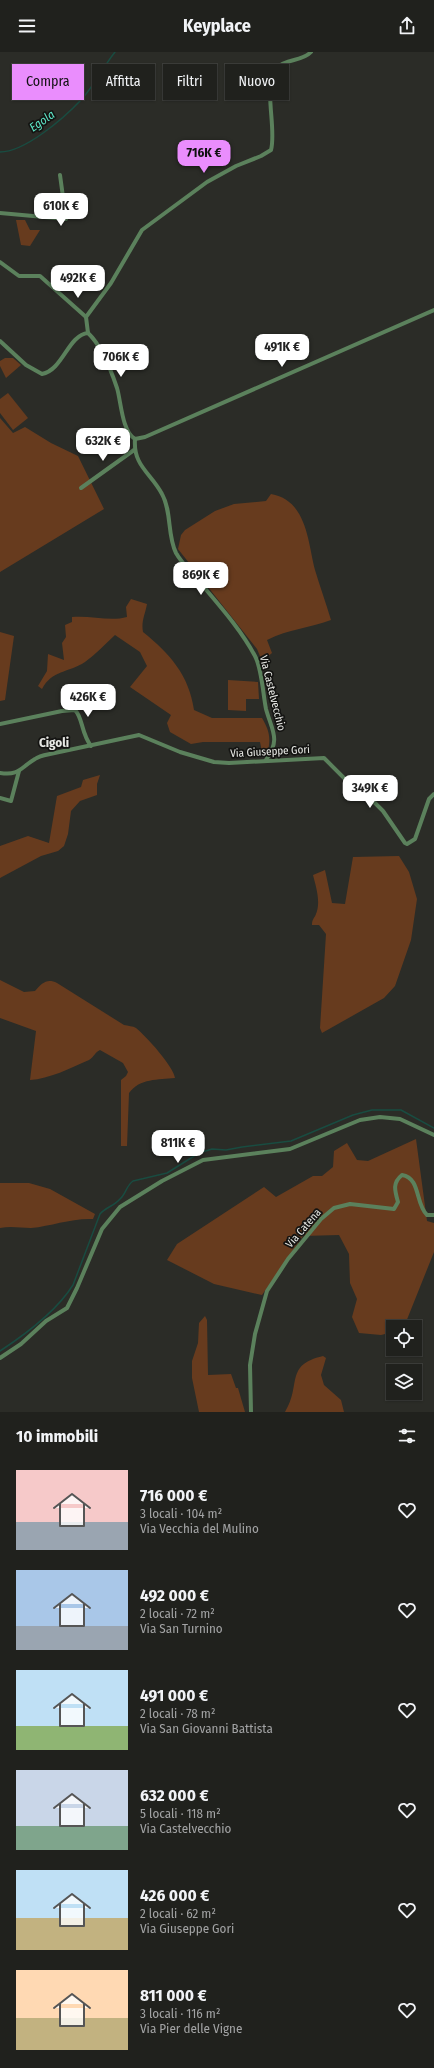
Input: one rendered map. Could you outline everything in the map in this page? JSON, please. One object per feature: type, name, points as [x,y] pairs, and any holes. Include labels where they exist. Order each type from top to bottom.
[{"type":"street","points":[[86,317],[111,283],[142,230],[206,182],[236,166],[262,156],[271,150],[273,136],[273,76],[280,65],[304,58],[311,52]]},
{"type":"street","points":[[0,213],[66,219],[60,175]]},
{"type":"street","points":[[0,262],[18,276],[40,276],[86,317],[88,333],[95,340],[117,387],[128,431],[135,439],[145,437],[434,310]]},
{"type":"street","points":[[0,341],[26,365],[42,374],[51,371],[79,336],[88,333]]},
{"type":"street","name":"Via Castelvecchio","points":[[135,439],[134,450],[141,467],[163,494],[176,553],[224,613],[256,658],[262,693],[270,724],[274,732],[275,742],[273,751],[266,760]]},
{"type":"street","points":[[81,488],[134,450]]},
{"type":"street","points":[[0,724],[75,710],[79,715],[81,728],[85,739],[91,746]]},
{"type":"street","name":"Via Giuseppe Gori","points":[[19,771],[36,758],[139,734],[180,752],[214,762],[229,763],[266,760],[284,761],[324,758],[354,788],[370,798],[383,811],[407,844],[415,839],[429,799],[434,794]]},
{"type":"street","points":[[0,773],[12,774],[19,771]]},
{"type":"street","points":[[0,798],[11,801],[19,771]]},
{"type":"street","points":[[0,1358],[21,1344],[46,1322],[67,1308],[102,1229],[120,1207],[162,1181],[203,1160],[290,1149],[360,1120],[380,1117],[400,1118],[434,1135]]},
{"type":"street","name":"Via Catena","points":[[251,1412],[250,1365],[255,1334],[267,1291],[288,1259],[321,1219],[334,1208],[350,1204],[394,1209],[398,1202],[394,1187],[396,1180],[402,1175],[408,1176],[414,1182],[421,1209],[427,1215],[434,1215]]},
{"type":"shaded area","points":[[16,220],[25,220],[30,230],[40,230],[30,246],[21,245]]},
{"type":"shaded area","points":[[5,358],[13,358],[21,365],[6,378],[0,366],[0,361]]},
{"type":"shaded area","points":[[8,393],[28,418],[13,430],[0,413],[0,399]]},
{"type":"shaded area","points":[[0,418],[13,433],[25,427],[51,443],[78,456],[104,509],[0,572]]},
{"type":"shaded area","points":[[271,494],[283,498],[292,505],[304,524],[315,570],[331,620],[283,633],[267,640],[272,653],[262,661],[257,649],[178,549],[181,535],[185,530],[215,511],[234,504],[266,501]]},
{"type":"shaded area","points":[[131,599],[147,604],[143,621],[143,632],[170,657],[177,666],[188,686],[194,710],[212,718],[262,718],[269,734],[268,751],[262,752],[260,742],[203,742],[191,744],[170,732],[167,723],[171,715],[130,687],[147,666],[140,652],[115,635],[79,666],[51,678],[42,689],[38,686],[47,671],[48,654],[64,660],[62,643],[66,637],[65,625],[72,622],[72,617],[114,619],[127,617],[126,607]]},
{"type":"shaded area","points":[[0,632],[14,636],[5,700],[0,701]]},
{"type":"shaded area","points":[[228,680],[258,682],[259,699],[246,699],[246,711],[228,710]]},
{"type":"shaded area","points":[[100,775],[97,784],[97,795],[80,801],[71,811],[68,834],[64,846],[58,851],[41,856],[0,878],[0,846],[28,836],[49,843],[57,796],[81,787],[83,780]]},
{"type":"shaded area","points":[[399,856],[409,872],[417,899],[411,940],[395,986],[384,998],[322,1033],[320,1028],[326,934],[319,925],[312,925],[318,905],[318,894],[313,875],[325,870],[332,903],[345,904],[353,857]]},
{"type":"shaded area","points":[[0,980],[24,992],[35,991],[47,981],[57,983],[124,1025],[136,1028],[165,1059],[175,1078],[144,1082],[133,1088],[129,1093],[127,1146],[121,1146],[121,1080],[128,1072],[123,1063],[100,1050],[89,1060],[67,1070],[45,1078],[30,1080],[36,1031],[0,1018]]},
{"type":"shaded area","points":[[416,1139],[427,1221],[434,1223],[434,1252],[407,1320],[386,1320],[386,1334],[381,1335],[359,1333],[352,1317],[357,1299],[350,1283],[349,1254],[339,1235],[303,1236],[262,1295],[214,1284],[167,1260],[177,1244],[264,1187],[276,1197],[313,1176],[322,1176],[333,1167],[334,1151],[347,1143],[357,1160],[368,1161]]},
{"type":"shaded area","points":[[0,1183],[29,1183],[50,1189],[95,1214],[93,1219],[77,1220],[39,1227],[0,1228]]},
{"type":"shaded area","points":[[205,1316],[207,1320],[208,1375],[231,1374],[236,1388],[238,1388],[245,1412],[199,1412],[192,1378],[192,1361],[198,1343],[199,1323]]},
{"type":"shaded area","points":[[323,1356],[326,1358],[321,1375],[324,1385],[341,1400],[344,1412],[285,1412],[293,1393],[298,1371],[303,1365],[311,1360]]},
{"type":"waterway","name":"Egola","points":[[0,152],[10,151],[32,140],[44,133],[65,116],[86,95],[115,52]]},
{"type":"waterway","points":[[0,1351],[40,1322],[66,1295],[73,1285],[100,1214],[118,1201],[133,1181],[167,1173],[199,1153],[212,1149],[226,1150],[291,1141],[353,1115],[372,1110],[401,1110],[434,1128]]},
{"type":"district","name":"Cigoli","points":[[54,742]]}]
